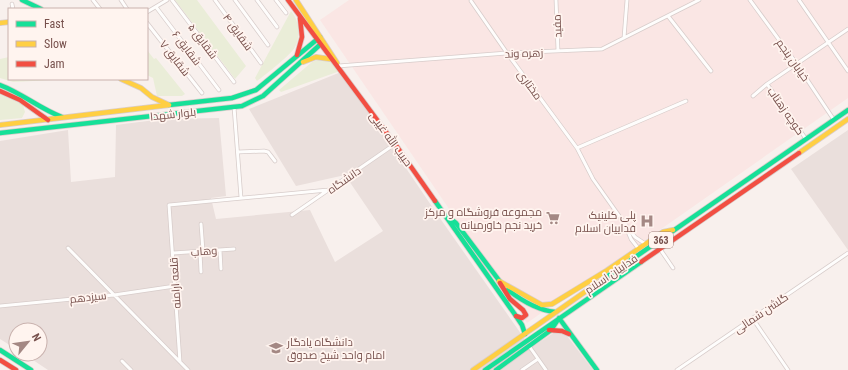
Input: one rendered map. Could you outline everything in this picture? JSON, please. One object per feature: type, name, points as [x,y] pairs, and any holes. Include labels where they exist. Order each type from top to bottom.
[{"type":"main road","points":[[22,0],[39,8]]},
{"type":"main road","name":"حبیب الله غیبی","points":[[288,0],[334,58],[338,66]]},
{"type":"main road","name":"حبیب الله غیبی","points":[[296,0],[318,38]]},
{"type":"main road","points":[[295,59],[303,34],[299,15]]},
{"type":"main road","name":"بلوار شهدا","points":[[0,125],[232,98],[244,95],[262,86],[318,38]]},
{"type":"main road","name":"حبیب الله غیبی","points":[[322,43],[331,59],[338,66],[395,144],[516,316],[522,325],[525,334]]},
{"type":"main road","name":"بلوار شهدا","points":[[0,133],[234,107],[252,102],[273,88],[296,65],[322,43]]},
{"type":"main road","points":[[296,65],[314,57],[320,56],[331,59]]},
{"type":"main road","points":[[122,80],[141,88],[152,97],[169,105],[170,114]]},
{"type":"main road","points":[[0,85],[22,94],[53,114],[64,118]]},
{"type":"main road","points":[[0,91],[20,100],[48,120]]},
{"type":"main road","points":[[146,107],[150,104],[152,97]]},
{"type":"main road","name":"فداییان اسلام","points":[[473,370],[848,110]]},
{"type":"main road","name":"فداییان اسلام","points":[[485,370],[848,119]]},
{"type":"main road","name":"حبیب الله غیبی","points":[[443,212],[456,223],[499,281],[522,300],[547,312],[555,312]]},
{"type":"main road","points":[[499,281],[528,299],[542,305],[552,304],[606,272],[638,248],[663,232],[678,229]]},
{"type":"main road","points":[[499,281],[511,301],[523,309],[526,315],[522,318],[516,316]]},
{"type":"main road","points":[[555,312],[597,370]]},
{"type":"main road","points":[[496,370],[551,330],[559,318]]},
{"type":"main road","points":[[541,331],[565,331],[571,335]]},
{"type":"main road","points":[[0,350],[31,370]]},
{"type":"main road","points":[[0,360],[16,370]]},
{"type":"street","points":[[93,0],[99,8]]},
{"type":"street","points":[[148,11],[167,0]]},
{"type":"street","name":"شقایق ۵","points":[[172,0],[234,82]]},
{"type":"street","name":"شقایق ۴","points":[[215,0],[261,63]]},
{"type":"street","points":[[235,0],[268,45]]},
{"type":"street","points":[[257,0],[277,27]]},
{"type":"street","points":[[276,0],[286,13]]},
{"type":"street","name":"مفید","points":[[556,0],[558,51]]},
{"type":"street","points":[[624,38],[627,0]]},
{"type":"street","name":"زهره وند","points":[[338,66],[507,53],[602,49],[699,0]]},
{"type":"street","name":"خیابان پنجم","points":[[750,0],[796,63],[834,120]]},
{"type":"street","points":[[798,0],[848,71]]},
{"type":"street","name":"مختاری","points":[[471,1],[507,53],[577,148],[593,179],[622,220],[635,236],[644,244]]},
{"type":"street","points":[[12,4],[13,8]]},
{"type":"street","name":"شقایق ۶","points":[[156,7],[219,90]]},
{"type":"street","points":[[668,16],[712,71]]},
{"type":"street","name":"شقایق ۷","points":[[148,24],[202,93]]},
{"type":"street","points":[[753,96],[796,63],[848,29]]},
{"type":"street","name":"کوچه زهتاب","points":[[767,84],[806,139]]},
{"type":"street","points":[[577,148],[686,101]]},
{"type":"street","points":[[234,107],[241,198],[328,190]]},
{"type":"street","name":"دانشگاه","points":[[292,215],[395,144]]},
{"type":"street","points":[[238,152],[264,151],[268,152],[275,161]]},
{"type":"street","name":"قلعه ارامنه","points":[[180,362],[176,286],[169,205],[241,198]]},
{"type":"street","name":"مختاری","points":[[622,220],[631,239],[638,248]]},
{"type":"street","points":[[201,224],[201,272]]},
{"type":"street","points":[[68,248],[187,369]]},
{"type":"street","name":"وهاب","points":[[173,253],[234,249]]},
{"type":"street","points":[[660,249],[673,268]]},
{"type":"street","points":[[220,250],[221,270]]},
{"type":"street","points":[[846,254],[848,260]]},
{"type":"street","name":"گلشن شمالی","points":[[677,370],[846,254]]},
{"type":"street","name":"سیزدهم","points":[[0,306],[114,295],[176,286]]},
{"type":"street","points":[[753,319],[788,370]]},
{"type":"street","points":[[529,346],[546,370]]},
{"type":"street","points":[[522,370],[538,360]]},
{"type":"street","points":[[122,361],[131,370]]},
{"type":"street","points":[[181,370],[187,369]]},
{"type":"shaded area","points":[[349,0],[848,0],[848,98],[527,323],[320,20]]},
{"type":"shaded area","points":[[341,72],[437,214],[531,348],[561,328],[593,370],[48,370],[36,362],[48,362],[48,322],[8,322],[8,344],[0,339],[0,141],[68,130],[71,182],[115,177],[116,125],[163,119],[219,118],[226,196],[211,198],[216,219],[310,210],[335,262],[383,231],[345,175],[296,186],[249,109]]},
{"type":"shaded area","points":[[848,130],[848,250],[791,169]]},
{"type":"green space","points":[[175,0],[197,0],[246,66],[235,79]]},
{"type":"green space","points":[[291,11],[296,19],[298,28],[297,43],[284,60],[257,81],[255,78]]},
{"type":"green space","points":[[148,51],[154,59],[156,58],[185,94],[182,96],[157,96],[153,78],[148,76]]},
{"type":"green space","points":[[8,57],[8,80],[53,80],[13,82],[0,78],[0,59]]},
{"type":"green space","points":[[323,58],[330,61],[340,71],[281,92],[279,90],[312,62]]},
{"type":"green space","points":[[0,93],[23,105],[25,112],[22,118],[0,120]]},
{"type":"traffic: fast","points":[[22,0],[39,8]]},
{"type":"traffic: fast","points":[[169,105],[232,98],[256,90],[320,37]]},
{"type":"traffic: fast","points":[[0,133],[242,106],[263,96],[323,42]]},
{"type":"traffic: fast","points":[[0,85],[62,117]]},
{"type":"traffic: fast","points":[[602,280],[848,110]]},
{"type":"traffic: fast","points":[[435,201],[516,316],[522,325],[525,334]]},
{"type":"traffic: fast","points":[[447,216],[456,223],[501,283]]},
{"type":"traffic: fast","points":[[485,370],[641,262]]},
{"type":"traffic: fast","points":[[508,290],[530,304],[555,312]]},
{"type":"traffic: fast","points":[[496,370],[551,330],[559,318],[597,370]]},
{"type":"traffic: fast","points":[[0,350],[31,370]]},
{"type":"traffic: slow","points":[[296,0],[337,63]]},
{"type":"traffic: slow","points":[[0,23],[8,22]]},
{"type":"traffic: slow","points":[[303,62],[316,57],[330,59]]},
{"type":"traffic: slow","points":[[123,80],[141,88],[152,97],[169,105]]},
{"type":"traffic: slow","points":[[0,125],[169,105]]},
{"type":"traffic: slow","points":[[799,153],[848,119]]},
{"type":"traffic: slow","points":[[499,281],[542,305],[552,304],[606,271],[663,232],[673,230]]},
{"type":"traffic: slow","points":[[473,370],[602,280]]},
{"type":"traffic: jam","points":[[288,0],[395,144],[435,201]]},
{"type":"traffic: jam","points":[[297,55],[302,37],[300,18]]},
{"type":"traffic: jam","points":[[0,91],[20,100],[48,120]]},
{"type":"traffic: jam","points":[[641,262],[799,153]]},
{"type":"traffic: jam","points":[[500,283],[510,299],[523,310],[526,315],[522,318],[516,316]]},
{"type":"traffic: jam","points":[[549,330],[562,331],[569,334]]},
{"type":"traffic: jam","points":[[0,360],[16,370]]},
{"type":"place","name":"مجموعه فروشگاه و مرکز خرید نجم خاورمیانه","points":[[553,218]]},
{"type":"place","name":"پلی کلینیک فداییان اسلام","points":[[647,221]]},
{"type":"place","name":"دانشگاه یادگار امام واحد شیخ صدوق","points":[[276,348]]}]
